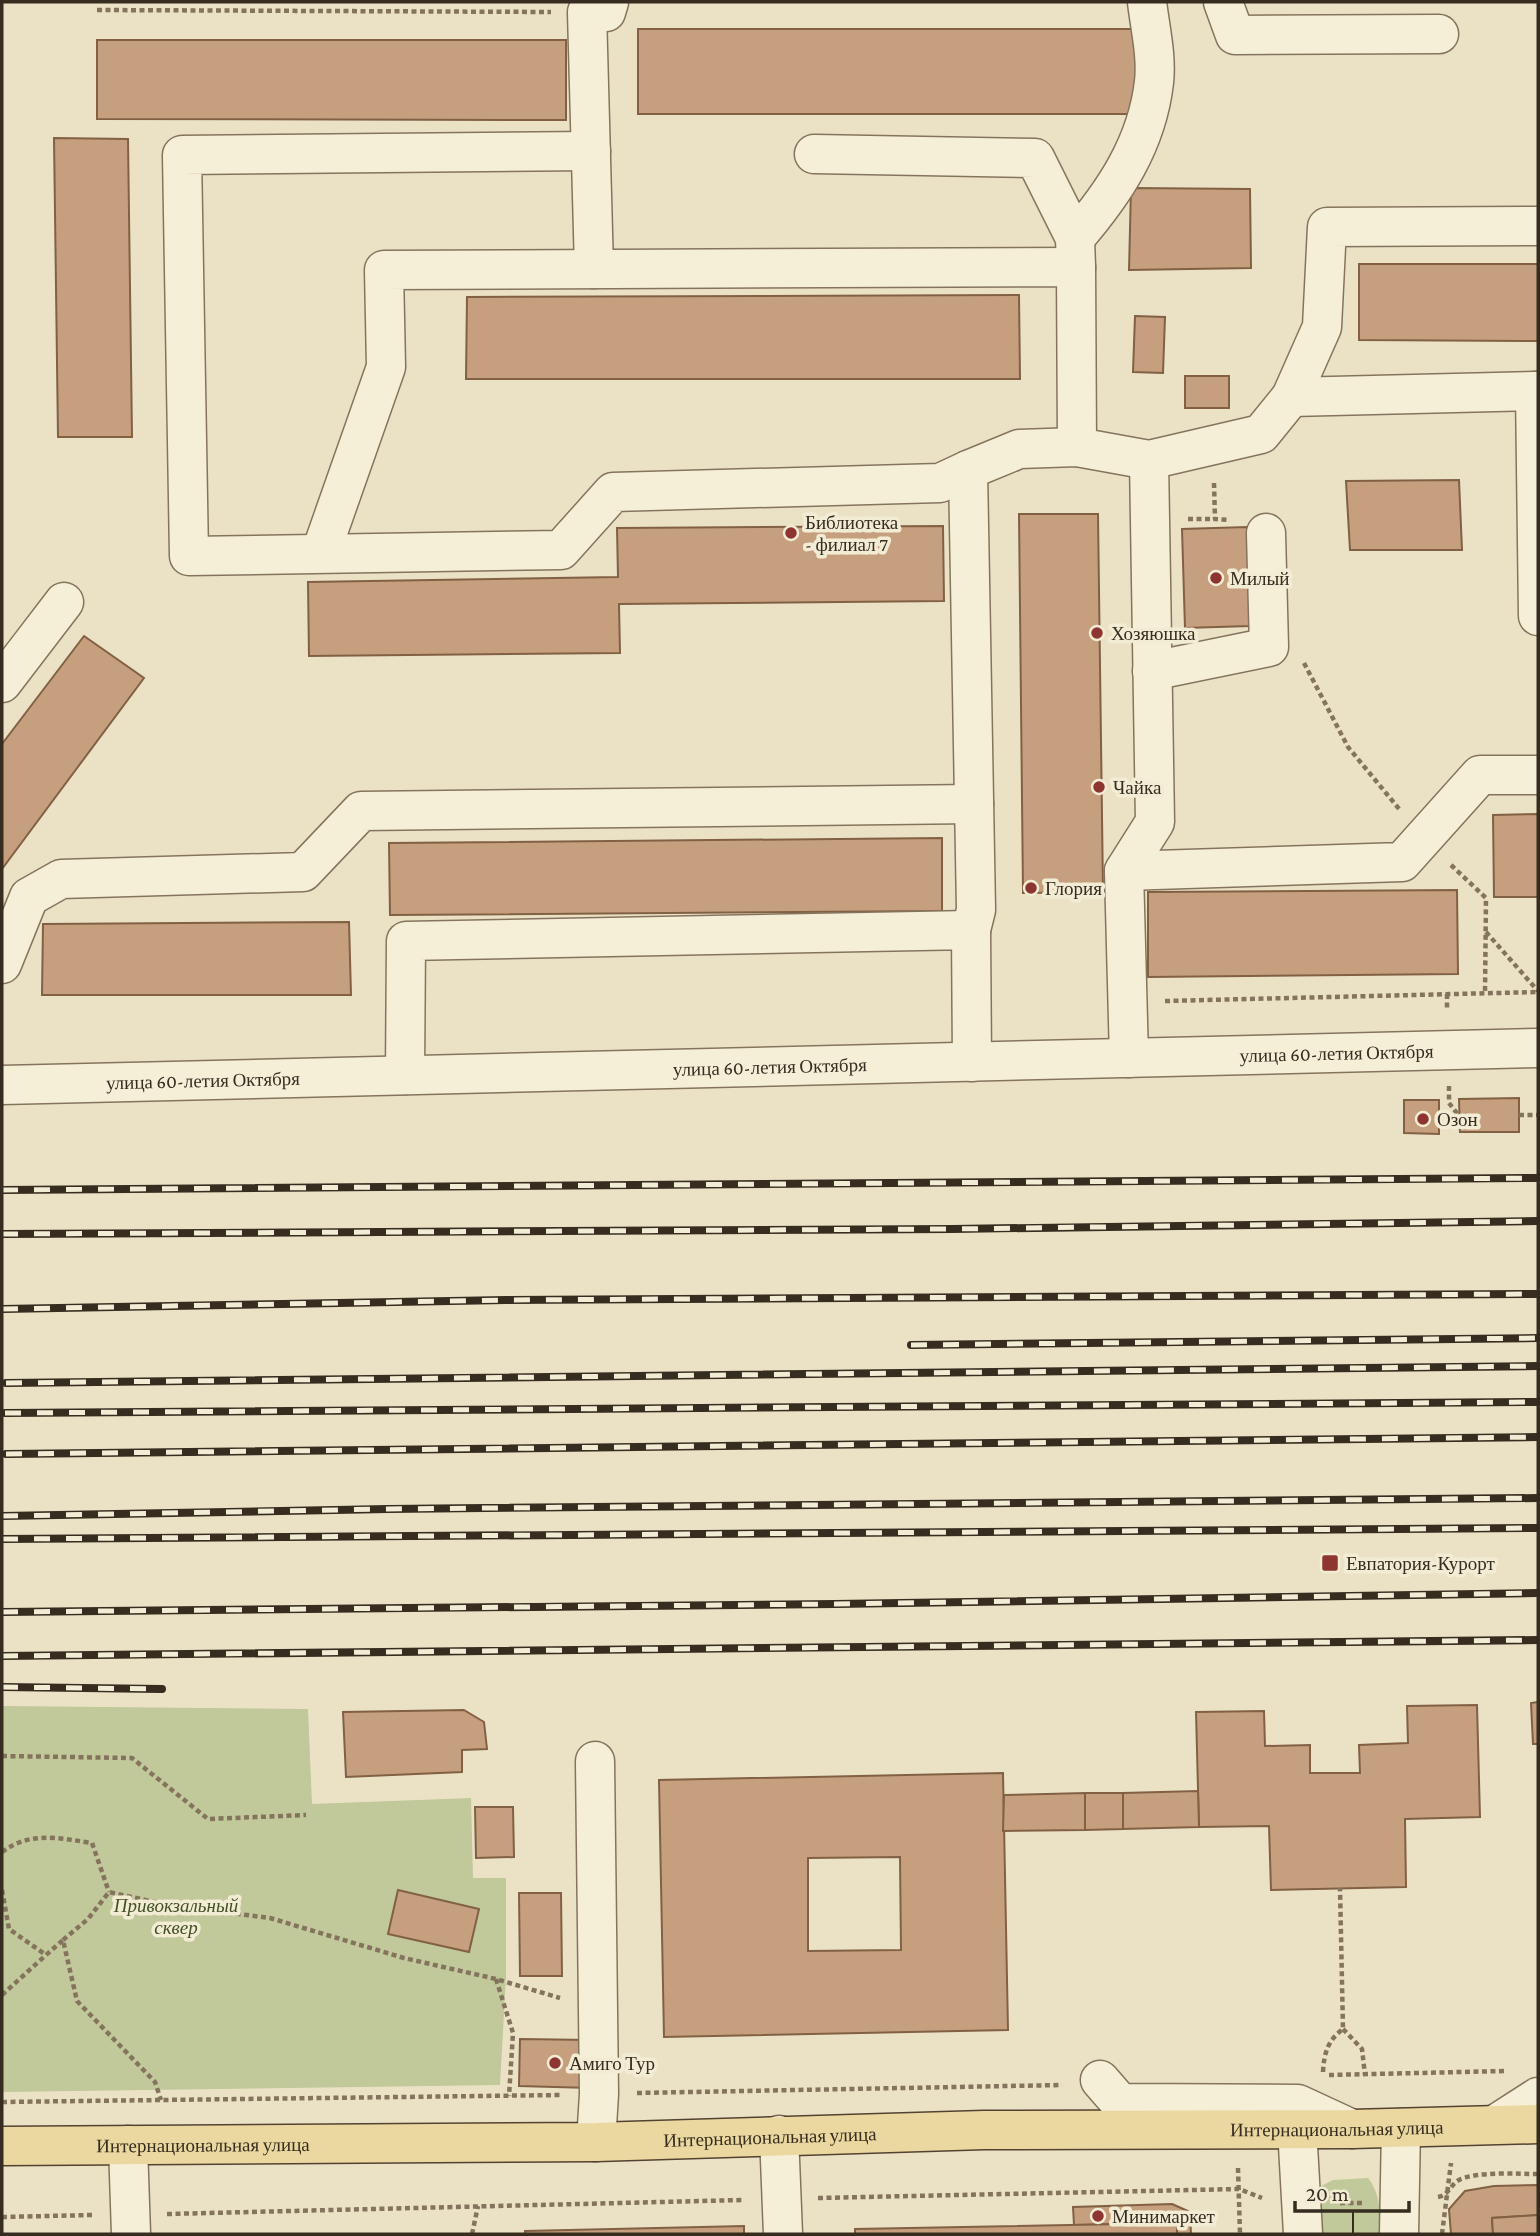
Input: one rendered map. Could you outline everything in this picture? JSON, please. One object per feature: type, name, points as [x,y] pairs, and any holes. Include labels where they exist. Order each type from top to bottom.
[{"type":"main road","name":"Интернациональная улица","points":[[2,2146],[596,2142],[984,2130],[1352,2129],[1538,2124]]},
{"type":"street","points":[[1076,252],[1112,195],[1142,133],[1154,81],[1147,2]]},
{"type":"street","points":[[1223,2],[1235,35],[1438,34]]},
{"type":"street","points":[[594,269],[591,151],[598,7]]},
{"type":"street","points":[[591,151],[182,155],[189,556],[561,550],[613,492],[940,483],[1019,449],[1077,447],[1149,460],[1212,445],[1261,433],[1291,397],[1322,327],[1327,227],[1538,226]]},
{"type":"street","points":[[814,154],[1035,158],[1076,252],[1077,447]]},
{"type":"street","points":[[321,552],[387,367],[384,270],[594,269],[1076,252]]},
{"type":"street","points":[[1291,397],[1537,391],[1538,616]]},
{"type":"street","points":[[1129,1058],[1124,871],[1155,822],[1149,460]]},
{"type":"street","points":[[968,470],[976,910],[971,930],[972,1062]]},
{"type":"street","points":[[1152,671],[1269,647],[1266,533]]},
{"type":"street","points":[[2,683],[64,602]]},
{"type":"street","points":[[1124,871],[1402,862],[1480,775],[1538,775]]},
{"type":"street","points":[[2,964],[29,897],[61,879],[303,872],[361,811],[974,804]]},
{"type":"street","points":[[405,1075],[406,942],[971,930]]},
{"type":"street","name":"улица 60-летия Октября","points":[[2,1085],[1538,1048]]},
{"type":"street","points":[[595,1761],[599,2094],[596,2142]]},
{"type":"street","points":[[1101,2082],[1120,2103],[1298,2104],[1352,2129]]},
{"type":"street","points":[[1496,2124],[1526,2084]]},
{"type":"street","points":[[1399,2234],[1401,2128]]},
{"type":"street","points":[[1297,2129],[1303,2234]]},
{"type":"street","points":[[779,2135],[783,2216]]},
{"type":"street","points":[[128,2145],[131,2225]]},
{"type":"path","points":[[97,9],[598,7]]},
{"type":"path","points":[[1212,445],[1215,519],[1248,521],[1266,533]]},
{"type":"path","points":[[1268,634],[1304,663],[1348,747],[1423,838],[1486,898],[1485,993]]},
{"type":"path","points":[[1486,932],[1538,992]]},
{"type":"path","points":[[1128,1001],[1538,992]]},
{"type":"path","points":[[1519,1115],[1538,1115]]},
{"type":"path","points":[[2,1756],[132,1758],[208,1819],[306,1815]]},
{"type":"path","points":[[2,1852],[17,1841],[48,1836],[92,1843],[109,1892]]},
{"type":"path","points":[[1340,1888],[1343,2029],[1362,2049],[1365,2074]]},
{"type":"path","points":[[2,1889],[9,1929],[46,1955]]},
{"type":"path","points":[[109,1892],[167,1905],[270,1919],[404,1958],[496,1979],[597,2011]]},
{"type":"path","points":[[2,1995],[88,1919],[109,1892]]},
{"type":"path","points":[[63,1940],[77,2001],[155,2082],[161,2100]]},
{"type":"path","points":[[496,1979],[513,2033],[509,2096]]},
{"type":"path","points":[[1323,2075],[1324,2057],[1332,2037],[1343,2029]]},
{"type":"path","points":[[1310,2076],[1365,2074],[1526,2084]]},
{"type":"path","points":[[2,2102],[509,2096],[1101,2082]]},
{"type":"path","points":[[1237,2130],[1240,2234]]},
{"type":"path","points":[[1443,2234],[1451,2162]]},
{"type":"path","points":[[2,2217],[131,2225],[478,2206],[783,2216],[1238,2189]]},
{"type":"path","points":[[472,2234],[478,2206]]},
{"type":"green space","name":"Привокзальный сквер","points":[[2,1706],[308,1709],[312,1804],[471,1798],[473,1878],[506,1878],[506,1977],[500,2085],[2,2092]]},
{"type":"green space","points":[[1368,2178],[1378,2198],[1381,2234],[1321,2234],[1321,2186],[1333,2180]]},
{"type":"building","points":[[638,29],[1142,29],[1142,114],[638,114]]},
{"type":"building","points":[[97,40],[566,40],[566,120],[97,119]]},
{"type":"building","points":[[54,138],[128,139],[132,437],[58,437]]},
{"type":"building","points":[[1131,188],[1250,189],[1251,268],[1129,270]]},
{"type":"building","points":[[1359,264],[1538,264],[1538,341],[1359,340]]},
{"type":"building","points":[[1019,295],[1020,379],[466,379],[467,297]]},
{"type":"building","points":[[1135,316],[1165,317],[1163,373],[1133,372]]},
{"type":"building","points":[[1185,376],[1229,376],[1229,408],[1185,408]]},
{"type":"building","points":[[1459,480],[1462,550],[1350,550],[1346,481]]},
{"type":"building","points":[[1019,514],[1098,514],[1103,892],[1023,893]]},
{"type":"building","points":[[943,526],[944,601],[619,604],[620,653],[309,656],[308,582],[618,577],[617,528]]},
{"type":"building","name":"Милый","points":[[1247,527],[1250,626],[1185,628],[1182,529]]},
{"type":"building","points":[[84,636],[144,678],[2,869],[2,744]]},
{"type":"building","points":[[1538,814],[1538,897],[1494,897],[1493,815]]},
{"type":"building","points":[[942,838],[942,911],[390,915],[389,843]]},
{"type":"building","points":[[1457,890],[1458,974],[1148,977],[1148,892]]},
{"type":"building","points":[[349,922],[351,995],[42,995],[43,924]]},
{"type":"building","points":[[1519,1098],[1519,1132],[1460,1132],[1459,1099]]},
{"type":"building","points":[[1404,1100],[1439,1100],[1439,1134],[1404,1133]]},
{"type":"building","points":[[1538,1702],[1538,1744],[1533,1744],[1531,1703]]},
{"type":"building","points":[[1477,1705],[1480,1817],[1405,1819],[1406,1887],[1271,1890],[1269,1826],[1199,1827],[1196,1712],[1264,1711],[1265,1746],[1310,1745],[1310,1773],[1360,1773],[1359,1745],[1408,1743],[1407,1706]]},
{"type":"building","points":[[464,1710],[484,1722],[487,1749],[462,1750],[462,1772],[346,1777],[343,1712]]},
{"type":"building","points":[[1003,1773],[1008,2030],[664,2037],[659,1780]],"holes":[[[900,1857],[901,1950],[808,1951],[808,1858]]]},
{"type":"building","points":[[1198,1791],[1199,1827],[1123,1829],[1123,1793]]},
{"type":"building","points":[[1085,1793],[1085,1830],[1003,1831],[1004,1795]]},
{"type":"building","points":[[1085,1793],[1123,1793],[1123,1829],[1085,1830]]},
{"type":"building","points":[[475,1807],[513,1807],[514,1857],[476,1858]]},
{"type":"building","points":[[398,1890],[479,1909],[469,1952],[388,1934]]},
{"type":"building","points":[[519,1893],[561,1893],[562,1976],[520,1976]]},
{"type":"building","name":"Амиго Тур","points":[[520,2039],[591,2040],[590,2088],[519,2086]]},
{"type":"building","points":[[1538,2185],[1538,2215],[1492,2218],[1493,2234],[1451,2234],[1449,2209],[1465,2191],[1494,2186]]},
{"type":"building","points":[[1172,2204],[1190,2212],[1191,2234],[1177,2234],[1177,2223],[1074,2225],[1073,2207]]},
{"type":"building","points":[[1538,2215],[1538,2234],[1493,2234],[1492,2218]]},
{"type":"building","points":[[1177,2223],[1177,2234],[855,2234],[855,2229]]},
{"type":"building","points":[[744,2226],[744,2234],[525,2234],[525,2231]]},
{"type":"tram line","points":[[1353,2213],[1353,2234]]},
{"type":"railway","points":[[2,1190],[1538,1178]]},
{"type":"railway","points":[[2,1234],[952,1229],[1538,1221]]},
{"type":"railway","points":[[2,1309],[506,1300],[1538,1294]]},
{"type":"railway","points":[[911,1345],[1538,1338]]},
{"type":"railway","points":[[6,1383],[1538,1366]]},
{"type":"railway","points":[[5,1413],[1538,1402]]},
{"type":"railway","points":[[6,1454],[1538,1437]]},
{"type":"railway","points":[[2,1516],[388,1509],[1538,1498]]},
{"type":"railway","points":[[2,1539],[1538,1528]]},
{"type":"railway","points":[[2,1612],[835,1604],[1538,1593]]},
{"type":"railway","points":[[2,1656],[1538,1640]]},
{"type":"railway","points":[[2,1687],[162,1689]]},
{"type":"place","name":"Библиотека - филиал 7","points":[[791,533]]},
{"type":"place","name":"Милый","points":[[1216,578]]},
{"type":"place","name":"Хозяюшка","points":[[1097,633]]},
{"type":"place","name":"Чайка","points":[[1099,787]]},
{"type":"place","name":"Глория","points":[[1031,888]]},
{"type":"place","name":"Озон","points":[[1423,1119]]},
{"type":"place","name":"Евпатория-Курорт","points":[[1330,1563]]},
{"type":"place","name":"Амиго Тур","points":[[555,2063]]},
{"type":"place","name":"Минимаркет","points":[[1098,2216]]}]
